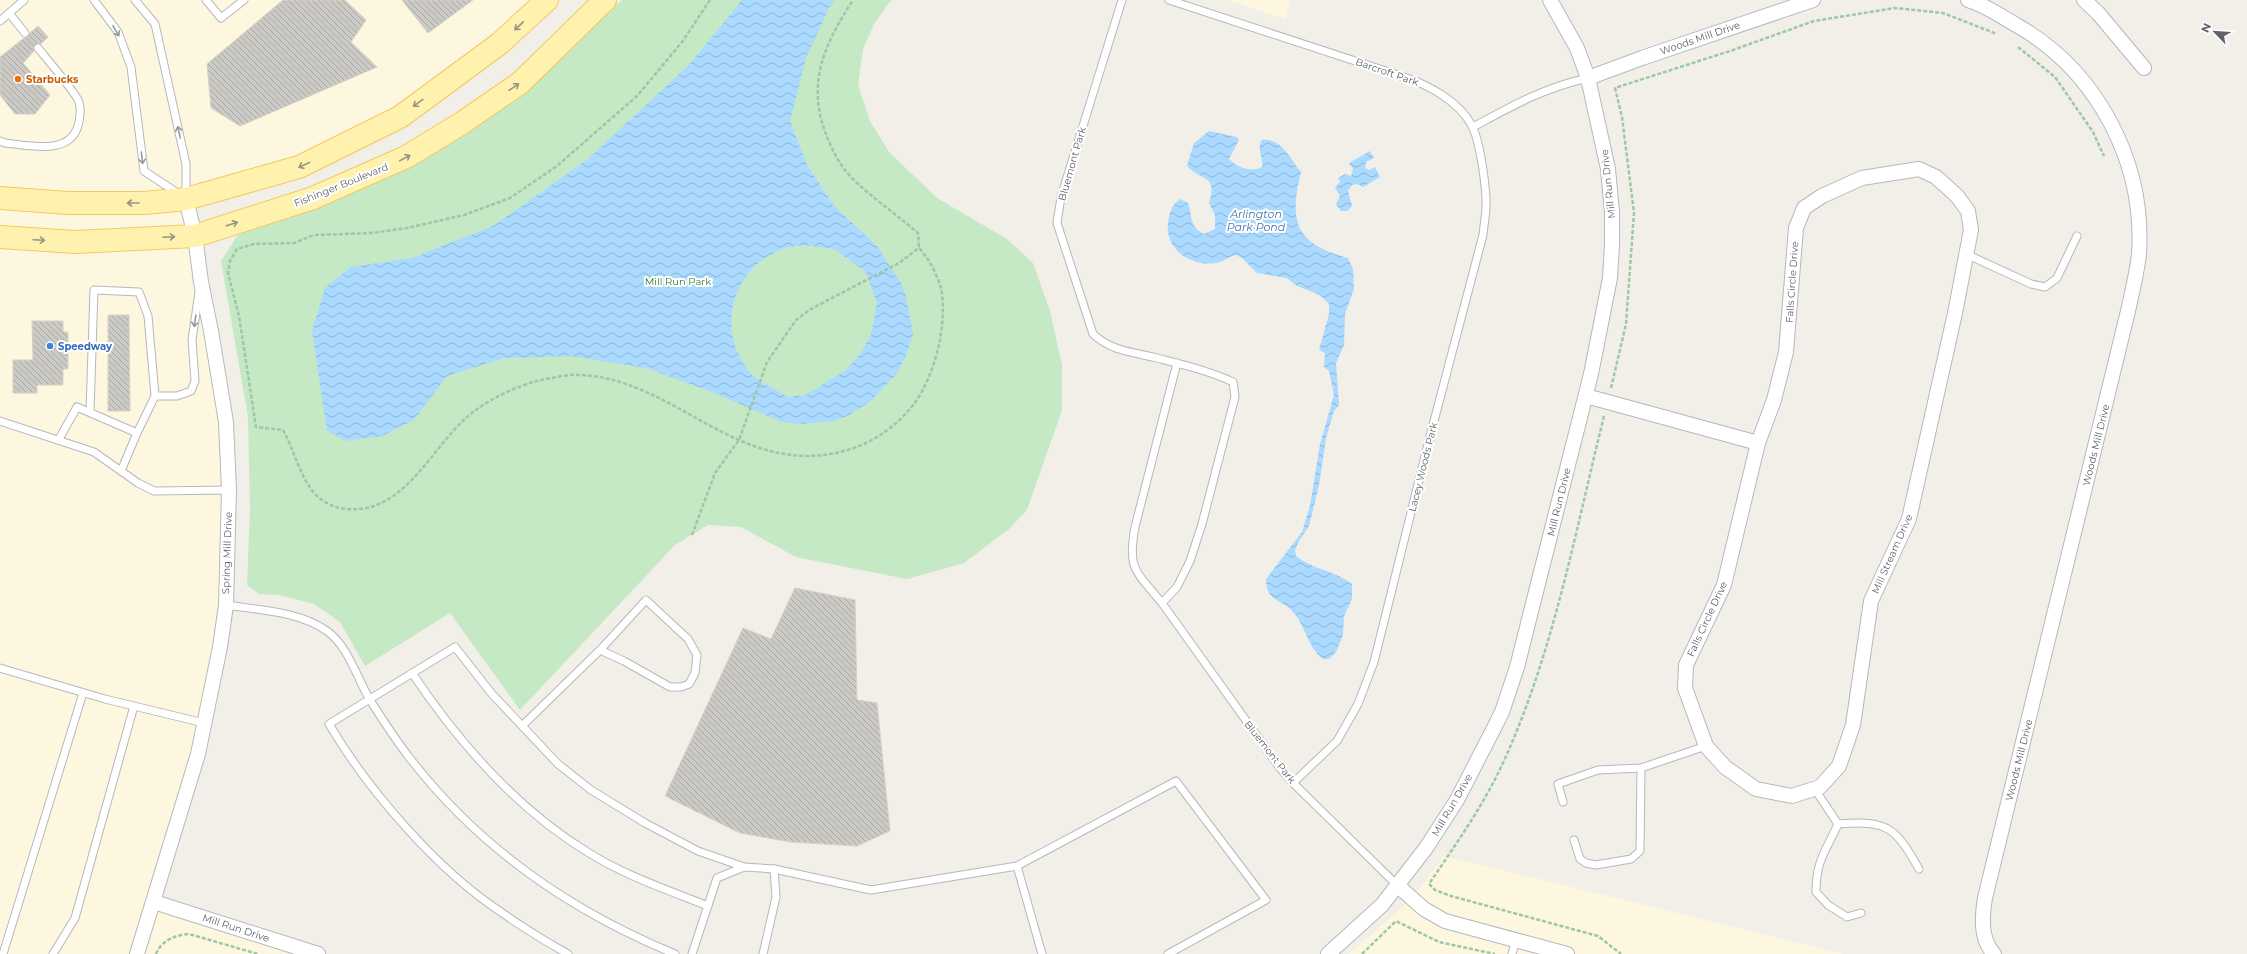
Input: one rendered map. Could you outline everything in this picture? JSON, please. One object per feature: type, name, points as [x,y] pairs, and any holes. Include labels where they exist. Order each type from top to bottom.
[{"type":"main road","points":[[0,198],[68,203],[144,203],[186,198],[299,167],[400,117],[499,44],[548,0]]},
{"type":"main road","name":"Fishinger Boulevard","points":[[0,238],[76,242],[194,236],[313,198],[406,157],[462,123],[520,82],[605,0]]},
{"type":"street","name":"Mill Run Drive","points":[[1328,954],[1370,917],[1398,886],[1426,848],[1458,800],[1502,712],[1516,667],[1586,396],[1610,278],[1612,212],[1608,169],[1588,78],[1577,48],[1550,0]]},
{"type":"street","name":"Woods Mill Drive","points":[[1968,0],[1987,6],[2034,35],[2057,52],[2089,88],[2112,122],[2122,146],[2137,204],[2139,233],[2139,254],[2128,311],[1985,898],[1982,919],[1983,930],[1990,950],[1994,954]]},
{"type":"street","points":[[2084,0],[2098,13],[2144,68]]},
{"type":"street","name":"Woods Mill Drive","points":[[1588,78],[1808,1]]},
{"type":"street","name":"Mill Stream Drive","points":[[1706,746],[1725,767],[1756,789],[1792,796],[1820,786],[1839,766],[1853,725],[1871,601],[1909,519],[1971,230],[1968,211],[1957,196],[1936,177],[1919,169],[1886,173]]},
{"type":"street","name":"Falls Circle Drive","points":[[1706,746],[1685,688],[1686,665],[1724,585],[1758,443],[1774,400],[1786,352],[1796,228],[1804,208],[1822,196],[1862,178],[1886,173]]},
{"type":"street","name":"Spring Mill Drive","points":[[137,954],[198,754],[220,647],[226,605],[229,490],[226,422],[211,331],[186,198]]},
{"type":"street","points":[[1586,396],[1758,443]]},
{"type":"street","points":[[1398,886],[1424,909],[1445,921],[1568,954]]},
{"type":"street","name":"Mill Run Drive","points":[[154,902],[318,954]]},
{"type":"lane","points":[[0,21],[24,0]]},
{"type":"lane","points":[[94,0],[118,32],[131,67],[144,171],[186,198]]},
{"type":"lane","points":[[136,0],[155,24],[186,164],[186,198]]},
{"type":"lane","points":[[206,0],[221,18],[244,0]]},
{"type":"lane","name":"Bluemont Park","points":[[1122,0],[1061,197],[1057,223],[1093,334],[1103,343],[1113,348],[1212,372],[1233,382],[1235,396],[1202,524],[1190,561],[1177,587],[1162,603]]},
{"type":"lane","name":"Barcroft Park","points":[[1169,0],[1412,79],[1447,99],[1466,117],[1473,127]]},
{"type":"lane","points":[[9,14],[25,33]]},
{"type":"lane","points":[[0,141],[5,143],[41,147],[61,145],[76,135],[80,118],[79,101],[38,48]]},
{"type":"lane","points":[[1473,127],[1525,99],[1558,85],[1588,78]]},
{"type":"lane","name":"Lacey Woods Park","points":[[1293,783],[1336,741],[1348,723],[1358,704],[1385,626],[1428,444],[1483,235],[1487,199],[1480,156],[1473,127]]},
{"type":"lane","points":[[1966,254],[2031,284],[2045,287],[2057,278],[2077,236]]},
{"type":"lane","points":[[155,396],[177,396],[191,391],[195,382],[192,340],[201,282]]},
{"type":"lane","points":[[90,411],[94,290],[139,292],[148,316],[155,396],[120,471]]},
{"type":"lane","name":"Bluemont Park","points":[[1177,363],[1130,550],[1131,560],[1135,570],[1162,603],[1293,783],[1398,886]]},
{"type":"lane","points":[[59,439],[77,407],[90,411],[137,433]]},
{"type":"lane","points":[[0,421],[59,439],[94,452],[138,483],[154,491],[229,490]]},
{"type":"lane","points":[[522,726],[600,650],[646,600],[688,639],[698,655],[695,674],[689,684],[681,687],[670,687],[624,661],[600,650]]},
{"type":"lane","points":[[226,605],[307,619],[328,632],[342,648],[370,700],[409,758],[476,831],[506,857],[573,904],[675,954]]},
{"type":"lane","points":[[568,954],[500,912],[442,865],[378,795],[343,748],[329,724],[455,647],[492,694],[558,764],[591,790],[645,823],[698,851],[744,867],[774,869],[871,890],[1017,866],[1176,781],[1266,900],[1168,954]]},
{"type":"lane","points":[[0,668],[83,693],[204,723]]},
{"type":"lane","points":[[412,673],[461,742],[503,786],[549,826],[589,853],[633,876],[708,906]]},
{"type":"lane","points":[[3,954],[83,693]]},
{"type":"lane","points":[[53,954],[74,918],[134,706]]},
{"type":"lane","points":[[1563,802],[1558,784],[1598,770],[1641,768],[1706,746]]},
{"type":"lane","points":[[1574,840],[1580,859],[1586,863],[1596,865],[1631,859],[1640,851],[1641,768]]},
{"type":"lane","points":[[1814,788],[1838,824]]},
{"type":"lane","points":[[1838,824],[1867,821],[1891,830],[1902,840],[1919,869]]},
{"type":"lane","points":[[1838,824],[1822,854],[1816,872],[1816,892],[1828,905],[1847,918],[1861,913]]},
{"type":"lane","points":[[1017,866],[1042,954]]},
{"type":"lane","points":[[692,954],[717,878],[744,867]]},
{"type":"lane","points":[[763,954],[776,897],[774,869]]},
{"type":"lane","points":[[1512,954],[1516,940]]},
{"type":"path","points":[[710,0],[682,42],[637,96],[557,166],[510,198],[464,215],[407,228],[378,232],[314,235],[294,243],[244,246],[233,255],[227,267],[239,316],[256,427],[283,430],[312,490],[324,501],[341,509],[367,510],[384,502],[411,480],[453,431],[471,413],[505,394],[541,380],[580,375],[610,380],[644,392],[739,440],[758,448],[784,455],[805,456],[832,454],[854,448],[875,439],[911,409],[925,388],[933,366],[940,338],[942,311],[941,290],[938,279],[920,247],[918,233],[856,182],[842,166],[830,145],[819,115],[817,89],[823,60],[832,35],[853,0]]},
{"type":"path","points":[[1621,954],[1598,936],[1451,896],[1435,890],[1429,884],[1459,840],[1502,766],[1540,670],[1626,324],[1634,213],[1622,117],[1615,88],[1733,50],[1814,20],[1895,8],[1943,13],[1998,34]]},
{"type":"path","points":[[2012,42],[2055,77],[2093,132],[2104,156]]},
{"type":"path","points":[[692,535],[715,473],[739,440],[761,375],[778,344],[796,320],[811,309],[899,263],[920,247]]},
{"type":"path","points":[[1362,954],[1396,920],[1439,942],[1495,954]]},
{"type":"path","points":[[156,954],[166,942],[178,935],[189,934],[258,954]]},
{"type":"shaded area","points":[[0,0],[547,0],[400,117],[186,199],[226,422],[220,647],[155,901],[318,954],[0,954]]},
{"type":"shaded area","points":[[1228,0],[1290,0],[1285,19]]},
{"type":"shaded area","points":[[1444,856],[1844,954],[1349,954],[1412,899]]},
{"type":"green space","name":"Mill Run Park","points":[[622,0],[891,0],[874,24],[863,49],[858,85],[870,121],[889,152],[937,198],[1007,239],[1033,263],[1050,311],[1062,365],[1062,410],[1027,510],[1009,529],[964,563],[907,579],[796,557],[741,527],[708,525],[675,545],[520,710],[450,613],[365,666],[340,622],[314,604],[279,595],[259,594],[247,585],[250,510],[248,417],[221,261],[239,233],[330,203],[426,159],[535,80]]},
{"type":"water","points":[[742,0],[835,0],[830,6],[806,58],[790,121],[807,165],[834,206],[877,246],[901,283],[906,296],[913,334],[907,353],[897,373],[872,400],[849,415],[834,421],[800,424],[782,422],[712,392],[646,368],[570,356],[504,358],[447,376],[414,420],[382,436],[346,441],[327,431],[312,331],[325,288],[351,267],[412,258],[493,226],[588,159],[690,64]],"holes":[[[805,245],[834,249],[866,272],[877,303],[871,335],[861,353],[846,370],[806,395],[788,397],[761,381],[748,370],[737,350],[732,330],[732,309],[738,290],[749,273],[764,259],[783,249]]]},
{"type":"water","name":"Arlington Park Pond","points":[[1209,131],[1237,137],[1239,140],[1229,159],[1240,167],[1244,168],[1258,169],[1262,167],[1260,143],[1262,140],[1275,142],[1285,150],[1301,172],[1297,190],[1296,205],[1300,229],[1307,238],[1317,246],[1348,258],[1353,269],[1354,289],[1345,314],[1344,345],[1336,363],[1339,405],[1334,411],[1326,438],[1319,485],[1309,526],[1295,550],[1296,556],[1302,560],[1352,584],[1352,599],[1344,616],[1343,635],[1336,652],[1329,659],[1323,659],[1317,654],[1294,613],[1270,594],[1266,586],[1266,579],[1302,532],[1310,506],[1320,444],[1334,395],[1329,371],[1324,367],[1325,353],[1319,350],[1329,314],[1329,304],[1320,295],[1297,286],[1287,278],[1257,273],[1242,258],[1236,255],[1216,263],[1207,264],[1189,259],[1182,255],[1171,242],[1168,233],[1169,217],[1174,204],[1180,199],[1188,203],[1192,221],[1199,231],[1204,234],[1215,229],[1215,215],[1209,203],[1211,194],[1210,183],[1187,166],[1194,143]]},
{"type":"water","points":[[1370,151],[1374,158],[1366,162],[1365,168],[1369,170],[1375,167],[1380,177],[1363,187],[1357,184],[1352,185],[1348,191],[1352,206],[1347,211],[1341,211],[1336,204],[1340,196],[1335,188],[1340,182],[1338,178],[1345,174],[1351,176],[1353,169],[1349,163]]},
{"type":"building","points":[[283,0],[345,0],[366,20],[351,42],[377,67],[240,126],[211,108],[207,64]]},
{"type":"building","points":[[402,0],[473,0],[428,33]]},
{"type":"building","name":"Starbucks","points":[[38,26],[48,37],[41,44],[35,44],[34,51],[23,63],[50,95],[35,114],[15,114],[0,95],[0,57],[24,38],[28,37],[30,33]]},
{"type":"building","name":"Speedway","points":[[108,315],[129,315],[130,411],[108,411]]},
{"type":"building","name":"Speedway","points":[[32,321],[63,321],[63,332],[68,332],[68,369],[63,369],[63,385],[37,385],[37,393],[13,393],[13,360],[33,360]]},
{"type":"building","points":[[795,588],[855,600],[857,700],[877,703],[890,831],[857,846],[791,842],[740,833],[665,796],[743,628],[771,639]]},
{"type":"place","name":"Starbucks","points":[[18,79]]},
{"type":"place","name":"Speedway","points":[[50,346]]}]
